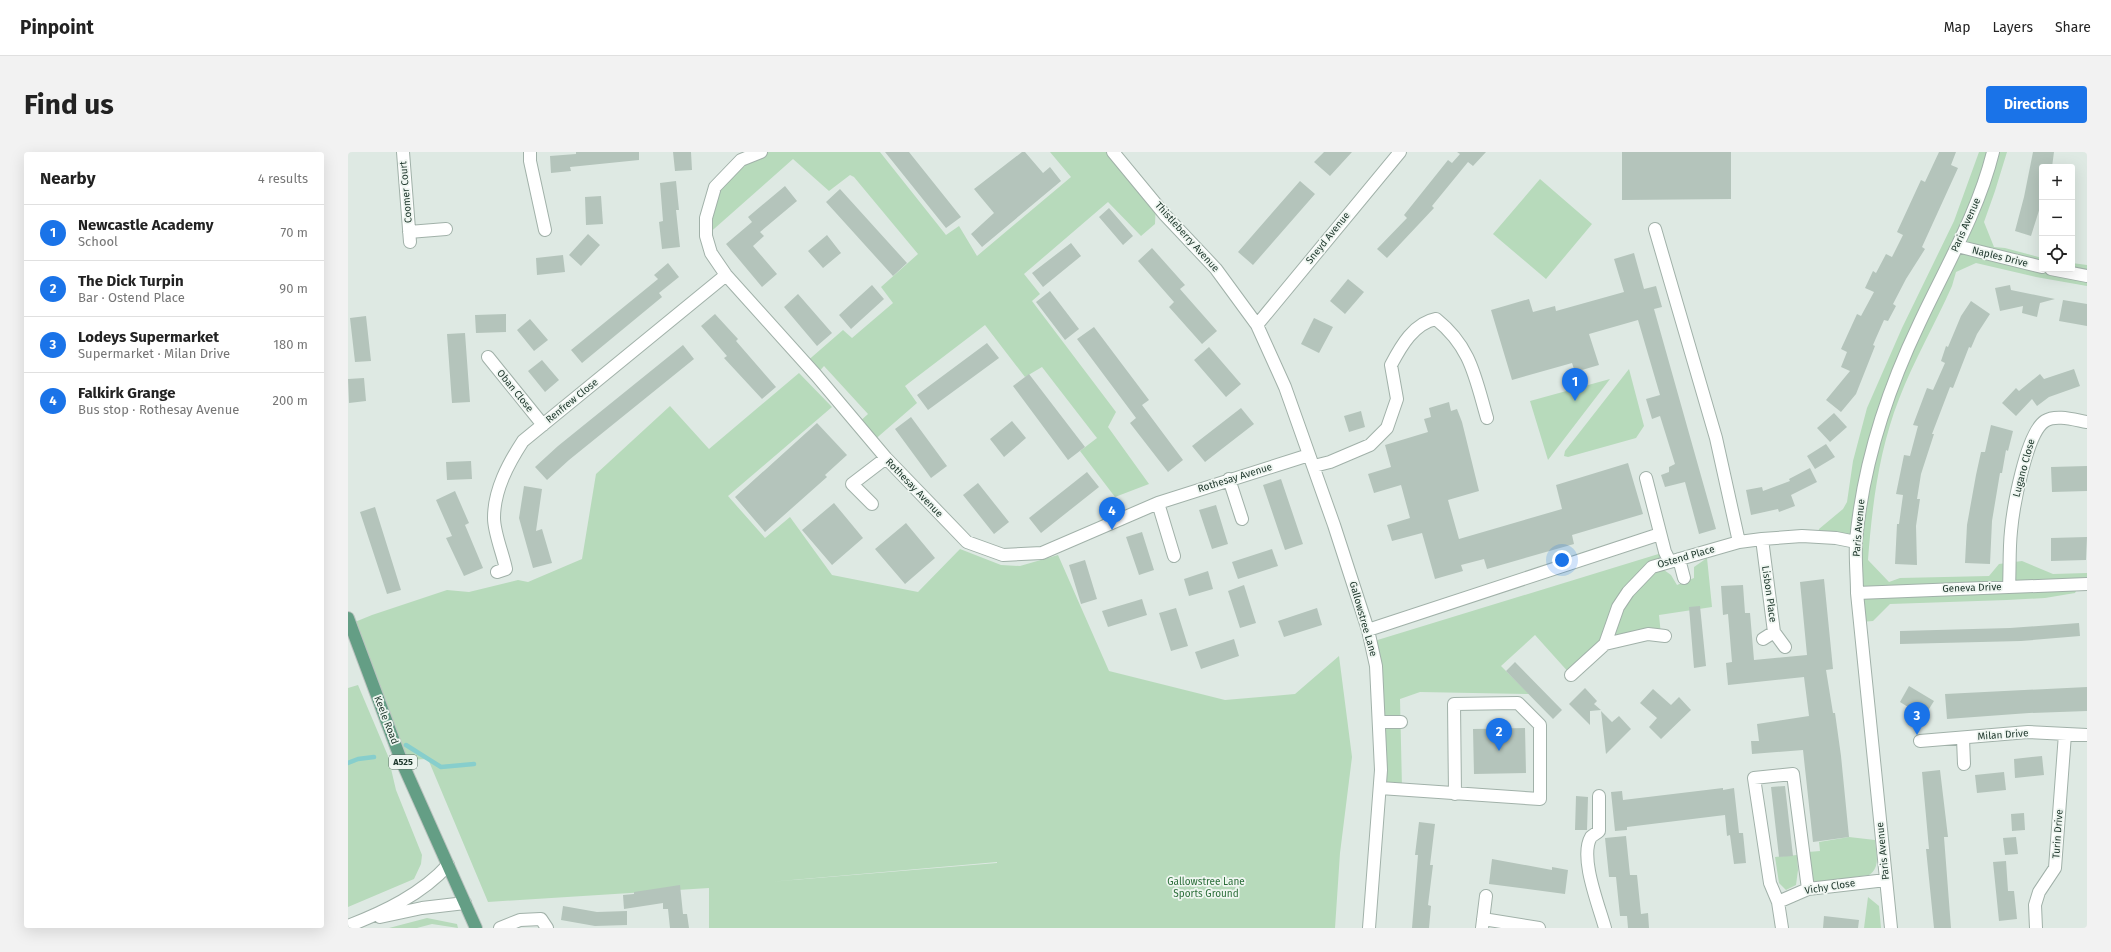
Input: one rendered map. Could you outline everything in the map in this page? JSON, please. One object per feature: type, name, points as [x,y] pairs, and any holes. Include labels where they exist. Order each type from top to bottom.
[{"type":"main road","name":"Keele Road","points":[[348,618],[401,760],[476,928]]},
{"type":"street","name":"Coomer Court","points":[[403,152],[410,237],[446,229]]},
{"type":"street","points":[[530,152],[530,162],[545,230]]},
{"type":"street","name":"Rothesay Avenue","points":[[761,152],[739,156],[714,187],[706,218],[706,236],[711,253],[726,275],[816,375],[886,458],[967,542],[1003,555],[1042,553],[1158,503],[1229,479],[1310,455]]},
{"type":"street","name":"Thistleberry Avenue","points":[[1113,152],[1165,215],[1216,269],[1258,325]]},
{"type":"street","name":"Sneyd Avenue","points":[[1258,325],[1400,152]]},
{"type":"street","name":"Paris Avenue","points":[[1891,928],[1857,592],[1856,542],[1863,490],[1876,431],[1893,382],[1957,246],[1986,178],[1993,152]]},
{"type":"street","points":[[1655,230],[1716,438],[1738,542]]},
{"type":"street","name":"Naples Drive","points":[[1957,246],[2039,266]]},
{"type":"street","points":[[2066,272],[2087,276]]},
{"type":"street","name":"Renfrew Close","points":[[502,571],[494,519],[497,495],[508,465],[523,441],[726,275]]},
{"type":"street","points":[[1314,466],[1330,462],[1370,445],[1386,428],[1397,399],[1391,365],[1403,346],[1425,321],[1436,319],[1459,340],[1468,358],[1487,418]]},
{"type":"street","name":"Gallowstree Lane","points":[[1258,325],[1285,387],[1314,466],[1368,630],[1376,666],[1381,770],[1369,928]]},
{"type":"street","name":"Oban Close","points":[[488,357],[543,424]]},
{"type":"street","name":"Lugano Close","points":[[2009,587],[2012,524],[2019,481],[2034,432],[2045,421],[2059,418],[2087,422]]},
{"type":"street","points":[[872,504],[852,484],[886,458]]},
{"type":"street","points":[[1646,478],[1660,534],[1684,578]]},
{"type":"street","points":[[1229,479],[1242,519]]},
{"type":"street","points":[[1158,503],[1174,556]]},
{"type":"street","points":[[1368,630],[1660,534]]},
{"type":"street","name":"Ostend Place","points":[[1606,644],[1618,607],[1628,592],[1652,567],[1738,542],[1762,539],[1802,536],[1836,538],[1856,542]]},
{"type":"street","name":"Lisbon Place","points":[[1762,539],[1774,632],[1785,647]]},
{"type":"street","name":"Geneva Drive","points":[[1857,592],[2087,584]]},
{"type":"street","points":[[1763,639],[1774,632]]},
{"type":"street","points":[[1571,675],[1606,644],[1648,634],[1665,636]]},
{"type":"street","points":[[1380,788],[1402,788],[1455,794],[1540,799],[1540,724],[1518,703],[1454,704],[1455,794]]},
{"type":"street","points":[[1379,722],[1401,722]]},
{"type":"street","name":"Milan Drive","points":[[1920,741],[2028,732],[2087,734]]},
{"type":"street","name":"Turin Drive","points":[[2036,928],[2035,905],[2040,892],[2056,868],[2065,734]]},
{"type":"street","points":[[1963,738],[1964,764]]},
{"type":"street","points":[[1782,928],[1778,902],[1770,883],[1754,778],[1793,774],[1808,889]]},
{"type":"street","points":[[1599,796],[1599,831],[1592,836],[1588,849],[1588,864],[1605,928]]},
{"type":"street","points":[[348,926],[366,919],[415,894],[434,881],[448,865]]},
{"type":"street","name":"Vichy Close","points":[[1778,902],[1808,889],[1886,880]]},
{"type":"street","points":[[1486,896],[1483,924],[1539,928]]},
{"type":"street","points":[[366,919],[422,908],[465,903]]},
{"type":"street","points":[[500,928],[520,920],[541,919],[547,928]]},
{"type":"green space","points":[[761,152],[880,152],[946,235],[959,226],[977,256],[1071,177],[1050,152],[1113,152],[1156,202],[1155,224],[1141,236],[1108,202],[1024,274],[1040,294],[1032,301],[1116,412],[1108,427],[1149,484],[1115,497],[1080,451],[1097,438],[1042,367],[1025,377],[985,325],[905,386],[917,403],[872,442],[857,424],[868,414],[824,366],[816,375],[805,363],[843,330],[852,338],[893,303],[881,287],[918,254],[854,177],[850,175],[829,191],[793,159],[706,236],[715,187]]},
{"type":"green space","points":[[1979,152],[2007,152],[1984,222],[1994,247],[2005,248],[2039,257],[2039,272],[2075,272],[2075,263],[2087,265],[2087,286],[2036,277],[1976,263],[1956,272],[1952,286],[1911,370],[1892,418],[1881,458],[1874,499],[1868,560],[1889,582],[1900,578],[1989,576],[1999,564],[2022,561],[2053,574],[2087,573],[2087,584],[2079,585],[2075,593],[2045,598],[1890,604],[1873,621],[1860,622],[1856,542],[1818,537],[1819,529],[1843,509],[1847,502],[1853,461],[1867,408],[1902,328],[1954,221]]},
{"type":"green space","points":[[1540,179],[1592,224],[1546,279],[1493,234]]},
{"type":"green space","points":[[1629,369],[1644,426],[1636,438],[1568,457],[1564,456],[1565,451]]},
{"type":"green space","name":"Gallowstree Lane Sports Ground","points":[[799,373],[832,407],[728,496],[765,538],[790,517],[832,575],[918,592],[960,549],[1001,565],[1020,566],[1058,555],[1109,671],[1225,700],[1295,694],[1339,656],[1352,757],[1340,853],[1335,928],[709,928],[709,888],[488,902],[428,759],[401,760],[350,624],[372,615],[447,590],[469,592],[518,580],[528,582],[582,559],[596,474],[670,406],[709,449]],"holes":[[[997,862],[997,863],[769,882]]]},
{"type":"green space","points":[[1610,379],[1548,460],[1530,401]]},
{"type":"green space","points":[[1665,552],[1670,562],[1652,567],[1628,592],[1605,644],[1571,675],[1535,635],[1501,666],[1529,694],[1420,692],[1400,699],[1402,788],[1380,788],[1371,642]]},
{"type":"green space","points":[[1707,558],[1712,607],[1659,615],[1661,635],[1610,643],[1625,603],[1649,574],[1664,570],[1671,575],[1677,585],[1694,578],[1694,567]]},
{"type":"green space","points":[[358,685],[388,756],[396,790],[422,855],[421,864],[414,879],[348,907],[348,688]]},
{"type":"green space","points":[[1849,837],[1875,840],[1877,859],[1873,872],[1869,875],[1813,883],[1808,852],[1820,851],[1819,842]]},
{"type":"green space","points":[[1797,855],[1798,870],[1796,885],[1786,890],[1779,883],[1775,857]]},
{"type":"green space","points":[[1868,897],[1879,906],[1881,928],[1864,928]]},
{"type":"green space","points":[[427,918],[457,924],[458,928],[432,924],[417,928],[389,928]]},
{"type":"building","points":[[576,152],[639,152],[639,160],[570,167],[571,171],[551,173],[550,156],[576,154]]},
{"type":"building","points":[[673,152],[691,152],[692,170],[675,171]]},
{"type":"building","points":[[885,152],[909,152],[961,217],[946,228]]},
{"type":"building","points":[[1022,152],[1025,152],[1043,173],[1050,167],[1061,181],[982,247],[971,234],[994,213],[974,189]]},
{"type":"building","points":[[1324,152],[1352,152],[1330,176],[1314,162]]},
{"type":"building","points":[[1457,152],[1486,152],[1473,166],[1468,162],[1432,206],[1434,208],[1387,258],[1377,249],[1407,218],[1404,215],[1448,160],[1452,163],[1460,154]]},
{"type":"building","points":[[1622,152],[1731,152],[1731,199],[1622,200]]},
{"type":"building","points":[[1939,152],[1956,152],[1951,165],[1958,168],[1922,247],[1925,249],[1906,279],[1893,304],[1896,306],[1888,321],[1884,320],[1873,345],[1875,346],[1856,394],[1841,412],[1826,400],[1850,371],[1841,367],[1847,352],[1841,349],[1857,314],[1861,316],[1874,292],[1865,288],[1873,271],[1876,273],[1886,254],[1892,257],[1903,235],[1897,232],[1921,180],[1925,182]]},
{"type":"building","points":[[2033,152],[2054,152],[2052,164],[2039,164],[2039,211],[2031,236],[2015,231],[2024,197]]},
{"type":"building","points":[[676,181],[679,210],[676,210],[680,247],[662,249],[659,222],[663,221],[660,183]]},
{"type":"building","points":[[1300,181],[1315,194],[1253,265],[1238,252]]},
{"type":"building","points":[[785,186],[797,201],[760,232],[764,236],[753,246],[777,274],[762,287],[726,244],[752,222],[748,217]]},
{"type":"building","points":[[840,189],[907,263],[893,276],[826,202]]},
{"type":"building","points":[[601,196],[603,224],[586,225],[585,197]]},
{"type":"building","points":[[1109,208],[1133,236],[1123,245],[1099,217]]},
{"type":"building","points":[[588,234],[600,245],[581,266],[569,255]]},
{"type":"building","points":[[827,235],[841,253],[823,268],[808,251]]},
{"type":"building","points":[[1071,243],[1081,256],[1043,287],[1032,273]]},
{"type":"building","points":[[1152,248],[1185,285],[1180,289],[1217,331],[1202,344],[1169,307],[1174,302],[1138,261]]},
{"type":"building","points":[[1634,253],[1644,289],[1656,286],[1662,307],[1654,309],[1716,529],[1699,534],[1685,482],[1665,487],[1661,475],[1669,472],[1669,467],[1675,464],[1660,416],[1652,419],[1646,399],[1660,395],[1638,320],[1589,334],[1599,365],[1575,372],[1572,363],[1512,380],[1491,310],[1529,299],[1533,312],[1555,306],[1556,311],[1624,292],[1614,259]]},
{"type":"building","points":[[563,255],[565,272],[537,275],[536,258]]},
{"type":"building","points":[[668,263],[679,277],[659,293],[662,297],[582,363],[571,350],[658,279],[654,275]]},
{"type":"building","points":[[1348,279],[1364,292],[1345,314],[1330,301]]},
{"type":"building","points":[[872,285],[884,299],[851,329],[839,315]]},
{"type":"building","points":[[2010,285],[2011,290],[2055,299],[2040,303],[2037,317],[2022,313],[2023,306],[2000,311],[1995,288]]},
{"type":"building","points":[[1050,291],[1079,329],[1065,340],[1036,302]]},
{"type":"building","points":[[798,294],[832,333],[817,346],[784,307]]},
{"type":"building","points":[[2063,300],[2087,304],[2087,326],[2059,321]]},
{"type":"building","points":[[1971,301],[1990,314],[1977,334],[1971,348],[1969,347],[1953,388],[1950,387],[1932,434],[1934,434],[1921,474],[1917,499],[1920,499],[1916,526],[1917,565],[1895,564],[1897,524],[1899,524],[1903,495],[1896,494],[1904,455],[1910,456],[1918,426],[1913,425],[1927,388],[1933,390],[1945,363],[1941,361],[1946,346],[1948,347],[1961,316]]},
{"type":"building","points":[[506,314],[506,332],[476,333],[475,315]]},
{"type":"building","points":[[715,314],[738,339],[736,341],[776,387],[762,399],[724,358],[727,356],[701,326]]},
{"type":"building","points":[[366,316],[371,361],[355,362],[350,318]]},
{"type":"building","points":[[1314,318],[1333,327],[1319,353],[1301,344]]},
{"type":"building","points":[[530,319],[548,340],[534,351],[517,330]]},
{"type":"building","points":[[1094,327],[1149,400],[1142,405],[1183,460],[1168,472],[1130,423],[1136,418],[1077,339]]},
{"type":"building","points":[[465,333],[470,402],[452,403],[447,334]]},
{"type":"building","points":[[987,343],[999,358],[928,410],[917,395]]},
{"type":"building","points":[[683,345],[694,359],[569,460],[547,480],[535,467],[558,446]]},
{"type":"building","points":[[1209,347],[1241,384],[1226,397],[1194,360]]},
{"type":"building","points":[[542,360],[559,380],[545,392],[528,371]]},
{"type":"building","points":[[2074,369],[2080,386],[2049,397],[2037,406],[2032,399],[2016,416],[2002,403],[2016,388],[2019,391],[2040,374],[2044,379]]},
{"type":"building","points":[[1029,374],[1085,447],[1068,460],[1013,386]]},
{"type":"building","points":[[364,378],[366,401],[349,403],[348,379]]},
{"type":"building","points":[[1449,402],[1451,411],[1457,409],[1462,422],[1479,491],[1448,500],[1459,539],[1562,509],[1556,485],[1628,463],[1643,514],[1572,535],[1574,544],[1487,569],[1484,559],[1461,565],[1463,571],[1435,579],[1422,533],[1392,541],[1387,525],[1410,518],[1401,485],[1374,493],[1368,474],[1391,467],[1385,445],[1428,432],[1424,419],[1431,417],[1429,408]]},
{"type":"building","points":[[1241,408],[1254,424],[1205,462],[1192,446]]},
{"type":"building","points":[[1361,411],[1365,427],[1349,432],[1344,416]]},
{"type":"building","points":[[1834,413],[1847,427],[1830,442],[1817,428]]},
{"type":"building","points":[[911,417],[947,466],[931,478],[895,429]]},
{"type":"building","points":[[1012,421],[1026,438],[1004,457],[990,439]]},
{"type":"building","points":[[817,423],[847,455],[825,475],[827,477],[765,532],[735,497]]},
{"type":"building","points":[[1991,425],[2013,431],[2008,451],[2006,450],[2002,473],[2000,473],[1992,521],[1990,564],[1965,563],[1967,525],[1976,475],[1981,452],[1985,452]]},
{"type":"building","points":[[1826,444],[1835,457],[1815,469],[1807,456]]},
{"type":"building","points":[[471,461],[472,479],[447,480],[446,462]]},
{"type":"building","points":[[2087,466],[2087,491],[2052,492],[2051,467]]},
{"type":"building","points":[[1810,468],[1817,482],[1791,495],[1795,506],[1779,512],[1778,509],[1751,515],[1746,490],[1762,487],[1763,491],[1790,481],[1789,479]]},
{"type":"building","points":[[1087,472],[1099,487],[1041,533],[1029,518]]},
{"type":"building","points":[[1281,479],[1303,544],[1285,550],[1263,485]]},
{"type":"building","points":[[978,483],[1009,522],[994,534],[963,495]]},
{"type":"building","points":[[524,486],[542,489],[536,531],[542,529],[552,563],[533,568],[519,518]]},
{"type":"building","points":[[455,491],[469,523],[465,525],[483,568],[464,576],[446,538],[452,536],[436,500]]},
{"type":"building","points":[[834,503],[863,538],[832,565],[802,530]]},
{"type":"building","points":[[1216,505],[1228,544],[1212,549],[1199,510]]},
{"type":"building","points":[[375,507],[401,590],[387,594],[360,512]]},
{"type":"building","points":[[906,523],[935,558],[905,584],[875,549]]},
{"type":"building","points":[[1142,532],[1154,570],[1139,575],[1126,537]]},
{"type":"building","points":[[2087,537],[2086,560],[2051,561],[2051,538]]},
{"type":"building","points":[[1272,549],[1278,566],[1238,579],[1232,562]]},
{"type":"building","points":[[1085,560],[1097,599],[1081,604],[1069,565]]},
{"type":"building","points":[[1208,571],[1213,589],[1189,596],[1184,579]]},
{"type":"building","points":[[1824,579],[1833,669],[1826,670],[1833,713],[1835,713],[1841,756],[1849,837],[1813,842],[1803,750],[1752,754],[1751,741],[1759,741],[1757,724],[1809,716],[1804,677],[1728,685],[1726,663],[1732,662],[1728,614],[1723,615],[1721,586],[1743,585],[1745,613],[1750,613],[1754,660],[1807,655],[1800,582]]},
{"type":"building","points":[[1244,585],[1256,623],[1240,628],[1228,591]]},
{"type":"building","points":[[1142,599],[1147,615],[1108,627],[1102,611]]},
{"type":"building","points":[[1700,606],[1706,666],[1694,668],[1689,607]]},
{"type":"building","points":[[1176,608],[1188,646],[1171,651],[1159,613]]},
{"type":"building","points":[[1317,608],[1322,625],[1284,637],[1278,621]]},
{"type":"building","points":[[2079,623],[2080,636],[2021,641],[1900,644],[1900,631],[2010,628]]},
{"type":"building","points":[[1234,639],[1239,656],[1201,669],[1195,652]]},
{"type":"building","points":[[1515,662],[1562,710],[1553,719],[1506,671]]},
{"type":"building","points":[[1909,686],[1934,701],[1924,717],[1900,702]]},
{"type":"building","points":[[2087,687],[2087,711],[2029,713],[1947,719],[1945,694]]},
{"type":"building","points":[[1585,688],[1597,701],[1594,704],[1601,710],[1590,711],[1590,725],[1569,704]]},
{"type":"building","points":[[1653,689],[1671,705],[1679,697],[1691,710],[1661,739],[1649,727],[1657,718],[1640,703]]},
{"type":"building","points":[[1601,711],[1612,722],[1619,716],[1631,729],[1606,754]]},
{"type":"building","points":[[1525,728],[1526,773],[1474,774],[1473,729]]},
{"type":"building","points":[[2042,756],[2044,775],[2015,778],[2014,759]]},
{"type":"building","points":[[1940,770],[1948,837],[1944,837],[1951,928],[1934,928],[1926,849],[1929,849],[1922,772]]},
{"type":"building","points":[[2004,772],[2006,790],[1977,793],[1975,775]]},
{"type":"building","points":[[1785,786],[1793,856],[1779,857],[1771,787]]},
{"type":"building","points":[[1723,788],[1723,790],[1734,788],[1739,833],[1743,833],[1746,863],[1734,864],[1730,835],[1727,836],[1725,815],[1627,827],[1627,830],[1615,831],[1611,792],[1622,791],[1623,800]]},
{"type":"building","points":[[1576,796],[1588,797],[1587,830],[1575,830]]},
{"type":"building","points":[[2024,813],[2025,830],[2012,831],[2011,814]]},
{"type":"building","points":[[1419,822],[1435,824],[1430,865],[1433,865],[1428,905],[1431,906],[1429,928],[1412,928],[1418,855],[1415,855]]},
{"type":"building","points":[[1626,836],[1630,875],[1637,875],[1641,914],[1648,913],[1649,928],[1628,928],[1627,916],[1620,916],[1616,877],[1609,877],[1605,838]]},
{"type":"building","points":[[2016,837],[2018,854],[2005,855],[2003,838]]},
{"type":"building","points":[[1492,859],[1552,870],[1552,867],[1568,870],[1565,894],[1489,884]]},
{"type":"building","points":[[2006,861],[2008,891],[2014,891],[2017,919],[1999,921],[1993,862]]},
{"type":"building","points":[[680,885],[683,914],[687,914],[689,928],[670,928],[668,909],[663,909],[663,903],[624,909],[623,895]]},
{"type":"building","points":[[563,906],[597,912],[627,911],[627,925],[595,926],[561,920]]},
{"type":"building","points":[[1824,916],[1859,920],[1858,928],[1823,928]]},
{"type":"waterway","points":[[406,745],[441,767],[474,764]]},
{"type":"waterway","points":[[348,763],[358,759],[374,757]]},
{"type":"place","name":"Newcastle Academy","points":[[1575,401]]},
{"type":"place","name":"Falkirk Grange","points":[[1112,530]]},
{"type":"place","name":"Lodeys Supermarket","points":[[1917,735]]},
{"type":"place","name":"The Dick Turpin","points":[[1499,751]]}]
